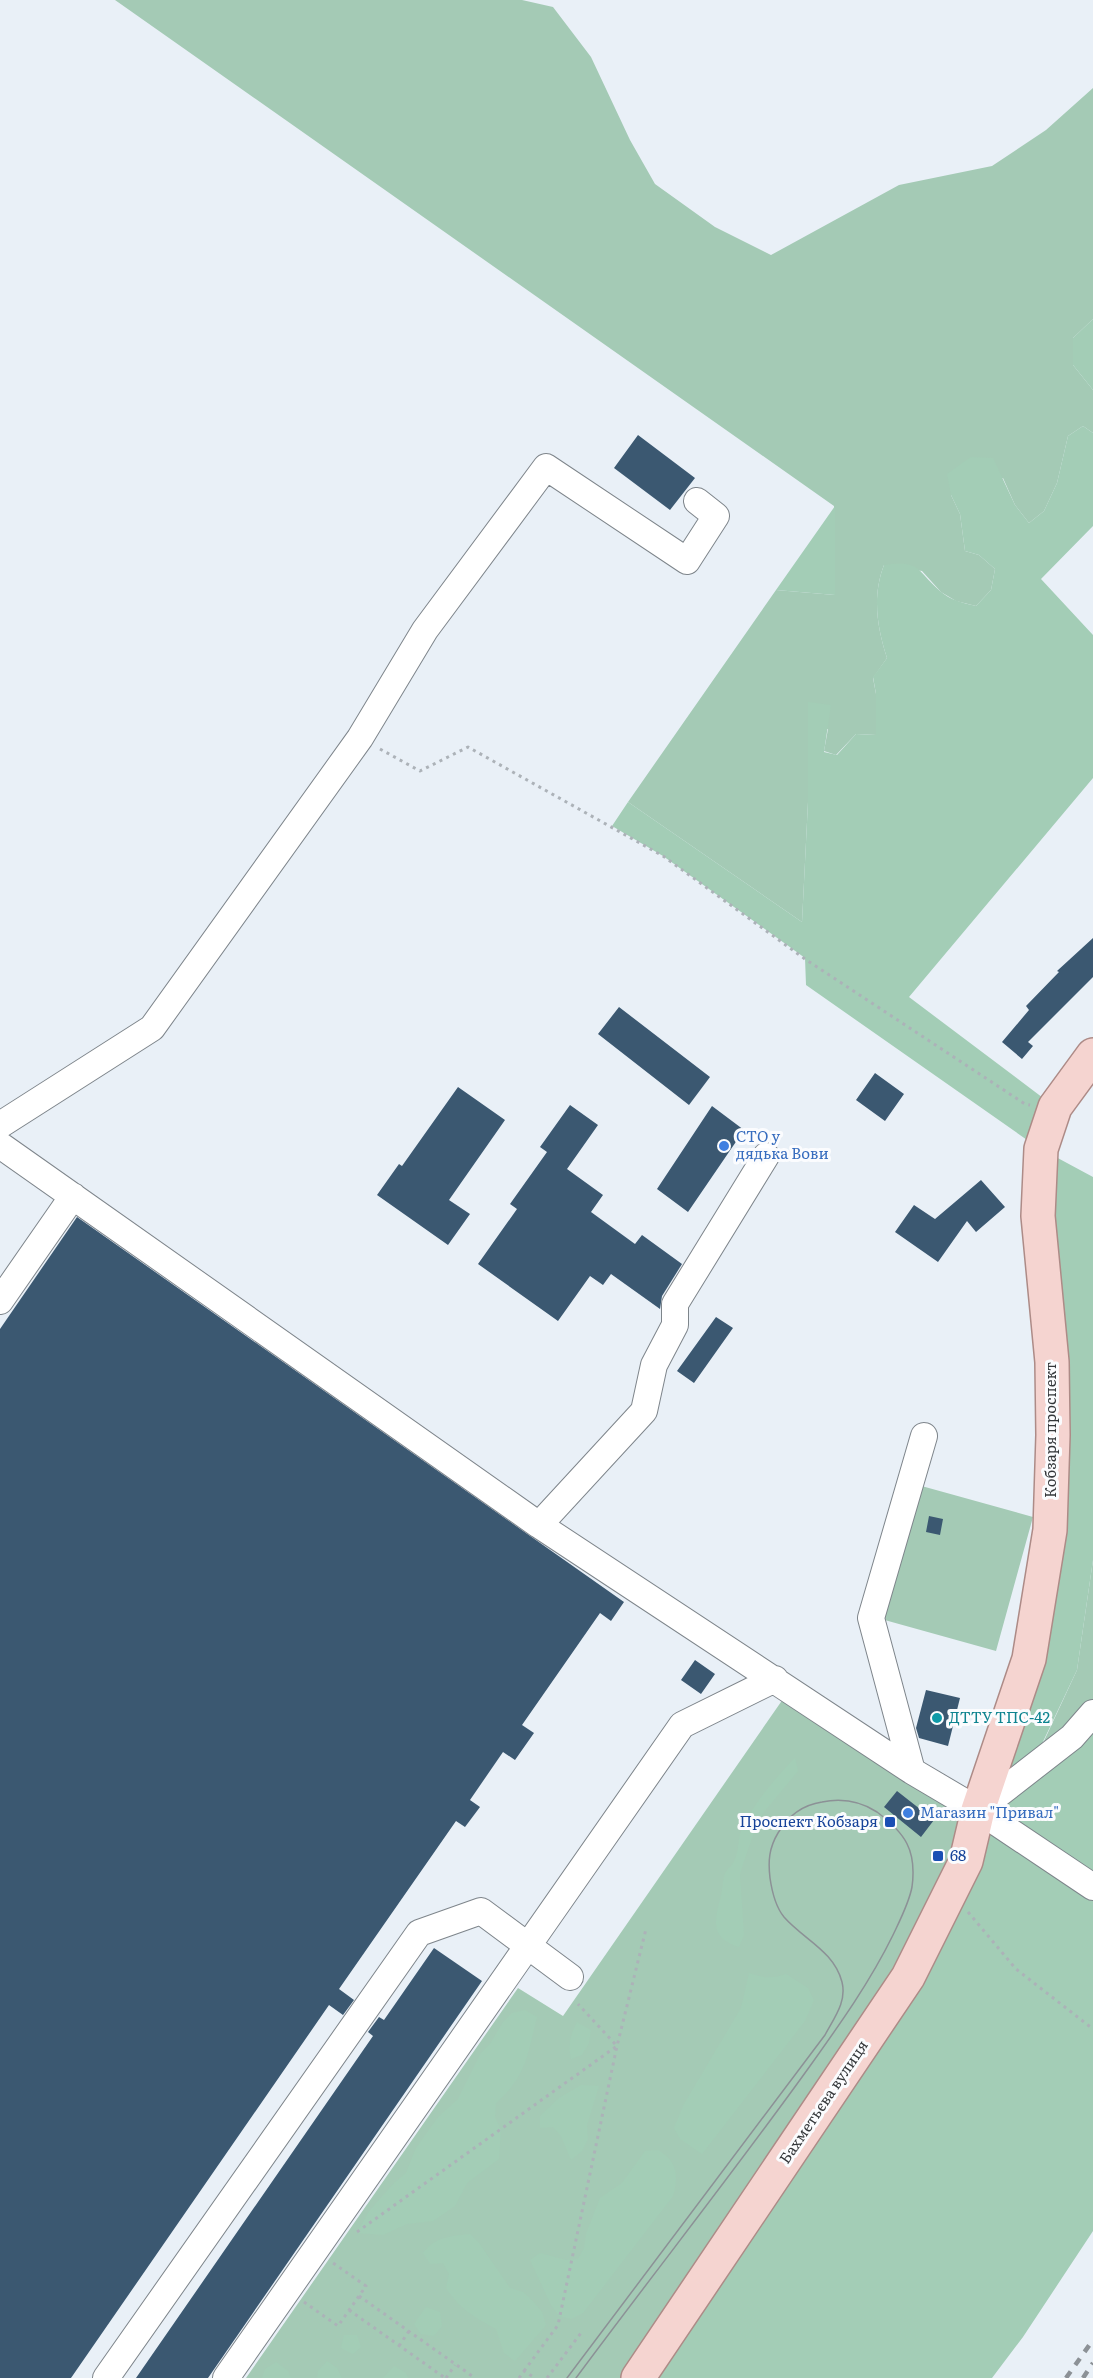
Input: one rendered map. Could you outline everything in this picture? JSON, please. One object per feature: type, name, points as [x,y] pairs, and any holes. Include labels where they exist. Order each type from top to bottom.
[{"type":"main road","name":"Кобзаря проспект","points":[[978,1810],[1029,1659],[1050,1530],[1053,1435],[1052,1362],[1038,1216],[1041,1149],[1055,1107],[1093,1055]]},
{"type":"main road","name":"Бахметьєва вулиця","points":[[638,2378],[908,1977],[966,1860],[978,1810]]},
{"type":"street","points":[[0,1125],[152,1028],[360,738],[425,630],[546,467],[687,561],[716,516],[697,501]]},
{"type":"street","points":[[0,1145],[539,1525],[912,1771],[978,1810],[1093,1887]]},
{"type":"street","points":[[539,1525],[644,1411],[654,1365],[675,1325],[675,1304],[766,1156]]},
{"type":"street","points":[[0,1301],[74,1196]]},
{"type":"street","points":[[912,1771],[871,1618],[924,1436]]},
{"type":"street","points":[[226,2378],[682,1725],[775,1679]]},
{"type":"street","points":[[978,1810],[1072,1737],[1093,1713]]},
{"type":"street","points":[[106,2378],[419,1933],[481,1911],[570,1977]]},
{"type":"path","points":[[360,738],[420,771],[468,747],[663,856],[806,958],[1025,1104],[1055,1107]]},
{"type":"path","points":[[951,1891],[1016,1969],[1093,2029]]},
{"type":"path","points":[[519,2378],[558,2325],[616,2046],[646,1929]]},
{"type":"path","points":[[578,2004],[616,2046]]},
{"type":"path","points":[[352,2235],[616,2046]]},
{"type":"path","points":[[301,2300],[338,2326],[366,2286],[329,2260]]},
{"type":"path","points":[[359,2296],[475,2378]]},
{"type":"path","points":[[349,2310],[445,2378],[456,2364]]},
{"type":"path","points":[[399,2346],[409,2331]]},
{"type":"path","points":[[547,2378],[581,2333]]},
{"type":"path","points":[[524,2371],[534,2378]]},
{"type":"green space","points":[[115,0],[522,0],[553,7],[591,57],[630,140],[655,184],[715,227],[771,255],[899,185],[992,166],[1046,130],[1093,88],[1093,319],[1073,338],[1073,365],[1093,390],[1093,433],[1083,426],[1068,436],[1057,483],[1044,511],[1029,523],[1015,505],[1003,478],[951,495],[960,514],[965,551],[979,555],[995,569],[991,590],[976,606],[956,601],[941,592],[922,571],[884,565],[878,588],[877,612],[887,658],[873,678],[876,694],[876,735],[856,734],[836,755],[824,751],[828,729],[808,729],[808,802],[802,922],[628,802],[776,590],[835,595],[834,506]]},
{"type":"green space","points":[[1093,319],[1093,390],[1073,365],[1073,338]]},
{"type":"green space","points":[[1083,426],[1093,433],[1093,526],[1041,579],[1093,635],[1093,778],[909,997],[1055,1107],[1041,1149],[1093,1177],[1093,1560],[1077,1670],[1031,1767],[1093,1713],[1093,2231],[1023,2337],[992,2378],[638,2378],[966,1860],[1050,1530],[1040,1149],[806,985],[805,958],[663,856],[612,826],[628,802],[802,922],[808,802],[808,702],[831,705],[824,752],[837,755],[856,734],[876,735],[876,694],[873,677],[887,658],[877,612],[878,588],[884,565],[912,565],[948,597],[976,606],[991,590],[995,569],[979,555],[965,551],[960,514],[951,495],[947,474],[971,457],[993,458],[1015,505],[1029,523],[1044,511],[1057,483],[1068,436]]},
{"type":"green space","points":[[835,506],[835,595],[776,590]]},
{"type":"green space","points":[[918,1485],[1033,1517],[996,1651],[881,1619]]},
{"type":"green space","points":[[1093,1560],[1093,1713],[1031,1769],[1077,1670]]},
{"type":"green space","points":[[790,1689],[978,1810],[966,1861],[638,2378],[246,2378],[518,1988],[563,2016]]},
{"type":"green space","points":[[795,1758],[798,1771],[764,1812],[757,1824],[740,1874],[744,1935],[739,1947],[723,1939],[716,1928],[724,1876],[735,1859],[740,1832],[753,1809],[780,1773]]},
{"type":"green space","points":[[749,1973],[768,1977],[786,1974],[808,1988],[814,2000],[805,2021],[702,2154],[680,2139],[674,2128],[684,2104],[741,2008]]},
{"type":"green space","points":[[525,2010],[537,2017],[528,2054],[520,2074],[496,2103],[495,2117],[501,2130],[499,2159],[467,2183],[455,2206],[433,2221],[407,2224],[383,2235],[357,2233],[369,2211],[406,2173],[416,2148],[438,2117],[458,2099],[481,2053],[490,2044],[503,2022],[512,2013]]},
{"type":"green space","points":[[577,2022],[591,2030],[589,2043],[582,2055],[571,2059],[570,2040]]},
{"type":"green space","points":[[581,2085],[599,2086],[587,2125],[588,2139],[582,2151],[571,2160],[561,2136],[553,2127],[540,2128],[540,2116],[559,2098]]},
{"type":"green space","points":[[658,2150],[669,2159],[675,2170],[676,2182],[673,2196],[583,2313],[571,2319],[559,2316],[551,2305],[530,2260],[540,2253],[566,2260],[578,2259],[584,2248],[586,2234],[600,2198],[622,2183],[645,2151]]},
{"type":"green space","points":[[470,2234],[479,2243],[510,2288],[523,2292],[542,2312],[546,2325],[515,2361],[504,2353],[496,2329],[468,2312],[446,2288],[449,2274],[443,2263],[430,2264],[423,2253],[438,2240]]},
{"type":"green space","points":[[426,2307],[440,2312],[442,2326],[434,2336],[421,2334],[414,2324]]},
{"type":"green space","points":[[344,2335],[357,2335],[361,2347],[353,2354],[341,2348]]},
{"type":"green space","points":[[327,2361],[337,2368],[342,2378],[317,2378],[318,2371]]},
{"type":"green space","points":[[276,2362],[288,2371],[291,2378],[262,2378],[265,2369]]},
{"type":"green space","points":[[394,2366],[406,2373],[408,2378],[383,2378]]},
{"type":"building","points":[[638,435],[695,478],[670,510],[614,468]]},
{"type":"building","points":[[1093,938],[1093,977],[1028,1042],[1033,1046],[1022,1059],[1002,1042],[1029,1010],[1026,1006],[1059,972],[1057,971]]},
{"type":"building","points":[[619,1007],[710,1077],[689,1105],[598,1034]]},
{"type":"building","points":[[875,1073],[904,1094],[885,1121],[856,1100]]},
{"type":"building","points":[[458,1087],[505,1120],[449,1200],[470,1214],[448,1245],[377,1195],[399,1164],[402,1166]]},
{"type":"building","points":[[570,1105],[598,1125],[567,1169],[603,1195],[591,1212],[635,1244],[642,1235],[682,1264],[662,1296],[660,1309],[611,1274],[603,1285],[590,1276],[558,1321],[478,1264],[517,1209],[510,1204],[547,1152],[540,1147]]},
{"type":"building","points":[[712,1106],[744,1130],[688,1212],[657,1189]]},
{"type":"building","points":[[981,1180],[1005,1207],[976,1232],[967,1221],[938,1262],[895,1232],[914,1205],[935,1219]]},
{"type":"building","points":[[77,1217],[624,1602],[611,1621],[600,1613],[522,1725],[534,1733],[515,1760],[503,1752],[470,1800],[480,1807],[465,1827],[456,1821],[339,1989],[354,2000],[343,2015],[329,2005],[71,2378],[0,2378],[0,1329]]},
{"type":"building","points":[[716,1317],[733,1328],[694,1383],[677,1371]]},
{"type":"building","points":[[929,1516],[943,1519],[940,1535],[926,1532]]},
{"type":"building","points":[[695,1660],[715,1674],[701,1694],[681,1680]]},
{"type":"building","name":"ДТТУ ТПС-42","points":[[926,1690],[960,1698],[948,1746],[919,1738],[916,1728]]},
{"type":"building","name":"Магазин \"Привал\"","points":[[897,1791],[934,1820],[921,1837],[884,1807]]},
{"type":"building","points":[[434,1948],[482,1981],[208,2378],[136,2378],[373,2036],[368,2032],[379,2017],[384,2020]]},
{"type":"tram line","points":[[567,2378],[825,2035],[839,2010],[843,1989],[838,1971],[825,1954],[784,1917],[776,1904],[769,1866],[775,1839],[791,1817],[815,1803],[844,1801],[871,1808],[902,1835],[913,1863],[909,1899],[884,1952],[854,2002],[810,2066],[576,2378]]},
{"type":"railway","points":[[1066,2378],[1093,2340]]},
{"type":"railway","points":[[1083,2378],[1093,2363]]},
{"type":"place","name":"СТО у дядька Вови","points":[[724,1146]]},
{"type":"place","name":"ДТТУ ТПС-42","points":[[937,1718]]},
{"type":"place","name":"Магазин \"Привал\"","points":[[908,1813]]},
{"type":"place","name":"Проспект Кобзаря","points":[[890,1822]]},
{"type":"place","name":"68","points":[[938,1856]]}]
